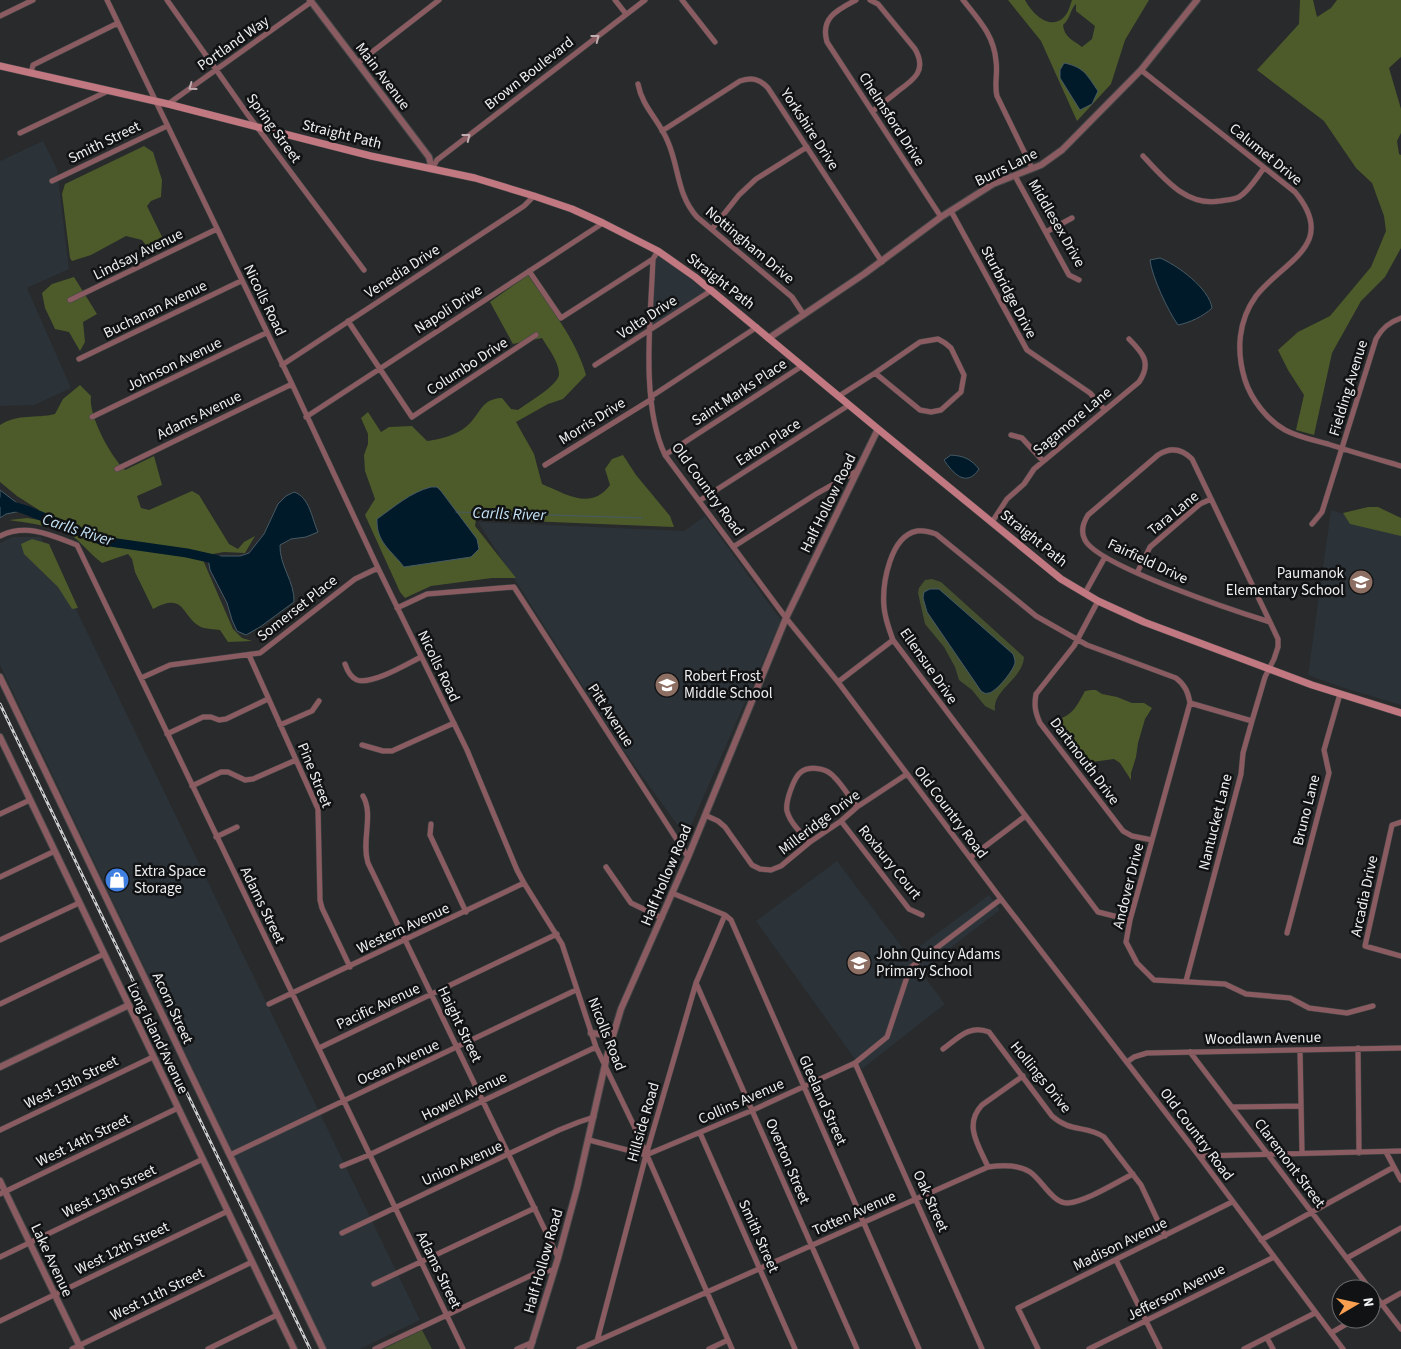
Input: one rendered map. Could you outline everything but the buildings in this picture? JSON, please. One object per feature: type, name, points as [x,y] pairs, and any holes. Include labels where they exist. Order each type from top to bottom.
[{"type":"main road","name":"Straight Path","points":[[0,66],[168,104],[371,156],[475,178],[572,209],[603,223],[658,251],[684,268],[1062,579],[1098,601],[1144,622],[1340,694],[1401,713]]},
{"type":"street","points":[[0,16],[33,0]]},
{"type":"street","name":"Nicolls Road","points":[[107,0],[292,384],[397,608],[467,750],[524,883],[562,944],[596,1047],[620,1094],[732,1349]]},
{"type":"street","name":"Spring Street","points":[[167,0],[257,127],[364,270]]},
{"type":"street","points":[[358,63],[439,0]]},
{"type":"street","points":[[615,0],[626,14]]},
{"type":"street","name":"Brown Boulevard","points":[[432,170],[437,160],[645,0]]},
{"type":"street","points":[[682,0],[715,42]]},
{"type":"street","name":"Chelmsford Drive","points":[[856,0],[833,14],[825,26],[824,33],[827,42],[941,217]]},
{"type":"street","points":[[870,0],[878,4],[915,48],[920,63],[916,77],[873,111]]},
{"type":"street","points":[[963,0],[986,28],[990,36],[997,62],[995,90],[1032,168]]},
{"type":"street","name":"Burrs Lane","points":[[769,338],[882,262],[941,217],[993,184],[1041,165],[1062,150],[1141,70],[1197,0]]},
{"type":"street","name":"Portland Way","points":[[168,104],[311,1]]},
{"type":"street","name":"Main Avenue","points":[[311,1],[429,157],[432,170]]},
{"type":"street","points":[[30,73],[32,65],[118,23]]},
{"type":"street","name":"Calumet Drive","points":[[1141,70],[1296,192],[1310,214],[1310,237],[1304,250],[1265,286],[1250,306],[1242,325],[1240,340],[1241,364],[1246,383],[1255,400],[1265,414],[1284,429],[1302,437],[1401,466]]},
{"type":"street","name":"Yorkshire Drive","points":[[662,131],[740,81],[756,79],[763,82],[882,262]]},
{"type":"street","name":"Nottingham Drive","points":[[638,84],[644,104],[662,131],[671,149],[680,189],[689,209],[696,217],[792,297],[804,314]]},
{"type":"street","points":[[20,132],[108,90]]},
{"type":"street","name":"Smith Street","points":[[52,181],[167,126]]},
{"type":"street","points":[[712,229],[756,179],[806,147]]},
{"type":"street","points":[[1143,156],[1171,186],[1191,199],[1210,203],[1239,197],[1252,185],[1264,168]]},
{"type":"street","name":"Middlesex Drive","points":[[1015,176],[1069,275],[1078,280]]},
{"type":"street","name":"Venedia Drive","points":[[282,365],[524,206],[534,196]]},
{"type":"street","name":"Sturbridge Drive","points":[[951,211],[1027,350],[1090,393],[1105,410]]},
{"type":"street","points":[[1046,232],[1072,218]]},
{"type":"street","name":"Napoli Drive","points":[[306,417],[603,223]]},
{"type":"street","name":"Lindsay Avenue","points":[[70,300],[216,229]]},
{"type":"street","points":[[529,271],[561,318],[653,258],[658,251]]},
{"type":"street","name":"Old Country Road","points":[[653,258],[648,352],[658,437],[665,455],[786,618],[838,682],[1001,899],[1199,1156],[1315,1314],[1343,1349]]},
{"type":"street","name":"Buchanan Avenue","points":[[80,359],[241,281]]},
{"type":"street","name":"Volta Drive","points":[[595,365],[712,290]]},
{"type":"street","name":"Fielding Avenue","points":[[1312,524],[1322,512],[1376,339],[1380,331],[1387,325],[1401,318]]},
{"type":"street","points":[[348,321],[380,369]]},
{"type":"street","name":"Morris Drive","points":[[545,466],[757,327]]},
{"type":"street","name":"Johnson Avenue","points":[[92,417],[266,333]]},
{"type":"street","name":"Columbo Drive","points":[[380,369],[412,417],[536,335]]},
{"type":"street","points":[[839,396],[920,342],[938,339],[951,348],[964,375],[964,383],[961,392],[941,410],[925,411],[920,410],[875,373]]},
{"type":"street","name":"Sagamore Lane","points":[[992,522],[1007,499],[1024,484],[1034,469],[1139,382],[1146,366],[1144,357],[1129,339]]},
{"type":"street","name":"Saint Marks Place","points":[[665,455],[802,366]]},
{"type":"street","name":"Adams Avenue","points":[[117,469],[292,384]]},
{"type":"street","name":"Eaton Place","points":[[699,501],[849,405]]},
{"type":"street","name":"Half Hollow Road","points":[[530,1349],[558,1258],[589,1140],[613,1034],[621,1009],[688,857],[786,618],[878,429]]},
{"type":"street","points":[[1011,435],[1022,438],[1043,461]]},
{"type":"street","name":"Fairfield Drive","points":[[1269,668],[1278,647],[1278,639],[1270,622],[1192,459],[1186,453],[1176,449],[1166,449],[1158,454],[1088,515],[1083,523],[1082,532],[1085,541],[1090,547],[1137,574],[1270,622]]},
{"type":"street","points":[[734,546],[816,494],[857,471]]},
{"type":"street","name":"Tara Lane","points":[[1137,574],[1150,547],[1200,504],[1211,499]]},
{"type":"street","name":"Adams Street","points":[[0,536],[12,530],[42,531],[77,545],[463,1349]]},
{"type":"street","name":"Ellensue Drive","points":[[1077,640],[1036,616],[936,534],[916,531],[904,537],[897,546],[888,568],[884,592],[887,624],[893,640],[1098,912],[1130,920]]},
{"type":"street","points":[[1085,593],[1105,557]]},
{"type":"street","name":"Somerset Place","points":[[141,678],[170,665],[260,653],[355,579],[378,568]]},
{"type":"street","name":"Pitt Avenue","points":[[397,608],[427,594],[514,587],[688,857]]},
{"type":"street","name":"Dartmouth Drive","points":[[1098,601],[1074,646],[1036,694],[1035,713],[1040,723],[1123,831],[1132,836],[1152,840]]},
{"type":"street","points":[[838,682],[893,640]]},
{"type":"street","points":[[1077,640],[1176,678],[1188,692],[1190,703],[1252,721]]},
{"type":"street","name":"Pine Street","points":[[249,655],[318,809],[320,900],[350,967]]},
{"type":"street","points":[[345,664],[349,674],[357,680],[366,680],[383,676],[421,657]]},
{"type":"street","name":"Nantucket Lane","points":[[1186,982],[1241,774],[1243,753],[1269,668]]},
{"type":"street","name":"Acorn Street","points":[[0,677],[323,1349]]},
{"type":"street","name":"Bruno Lane","points":[[1286,933],[1329,773],[1324,750],[1340,694]]},
{"type":"street","points":[[167,734],[203,717],[211,717],[218,720],[226,719],[268,699]]},
{"type":"street","points":[[280,726],[312,711],[319,701]]},
{"type":"street","name":"Andover Drive","points":[[1190,703],[1130,920],[1126,942],[1137,963],[1154,980],[1225,984],[1246,994],[1290,998],[1309,1008],[1347,1013],[1373,1006]]},
{"type":"street","points":[[362,745],[383,751],[392,751],[454,723]]},
{"type":"street","name":"Long Island Avenue","points":[[0,737],[2,749],[30,800],[294,1349]]},
{"type":"street","points":[[192,786],[220,772],[228,772],[245,780],[253,779],[296,760]]},
{"type":"street","points":[[810,842],[790,818],[787,810],[786,802],[800,772],[820,768],[831,773],[857,807]]},
{"type":"street","name":"Milleridge Drive","points":[[705,815],[718,821],[734,838],[752,865],[760,869],[771,870],[781,866],[810,842],[842,821],[857,807],[907,774]]},
{"type":"street","name":"Haight Street","points":[[364,796],[368,810],[365,854],[368,863],[558,1258]]},
{"type":"street","points":[[0,814],[30,800]]},
{"type":"street","points":[[970,858],[1024,816]]},
{"type":"street","name":"Roxbury Court","points":[[842,821],[909,909],[922,915]]},
{"type":"street","name":"Arcadia Drive","points":[[1401,822],[1392,825],[1365,946],[1401,956]]},
{"type":"street","points":[[431,824],[430,835],[466,912]]},
{"type":"street","points":[[216,837],[237,827]]},
{"type":"street","points":[[0,877],[54,851]]},
{"type":"street","points":[[606,866],[631,903],[662,918]]},
{"type":"street","name":"Western Avenue","points":[[270,1004],[524,883]]},
{"type":"street","points":[[672,893],[725,915]]},
{"type":"street","name":"Collins Avenue","points":[[646,1155],[753,1110],[855,1063],[887,1037],[910,968],[1001,899]]},
{"type":"street","points":[[0,940],[79,902]]},
{"type":"street","name":"Hillside Road","points":[[597,1341],[646,1155],[696,983],[725,915]]},
{"type":"street","name":"Gleeland Street","points":[[725,915],[731,920],[919,1349]]},
{"type":"street","name":"Pacific Avenue","points":[[319,1048],[556,934]]},
{"type":"street","points":[[0,1004],[104,954]]},
{"type":"street","name":"Overton Street","points":[[696,983],[857,1349]]},
{"type":"street","name":"Ocean Avenue","points":[[230,1155],[458,1048],[576,990]]},
{"type":"street","points":[[0,1067],[129,1005]]},
{"type":"street","name":"Hollings Drive","points":[[943,1049],[970,1030],[980,1028],[989,1032],[1052,1116],[1060,1123],[1069,1127],[1097,1132],[1104,1137],[1141,1185],[1165,1236]]},
{"type":"street","points":[[591,1033],[607,1036],[613,1034]]},
{"type":"street","name":"Howell Avenue","points":[[342,1166],[596,1047]]},
{"type":"street","points":[[1358,1048],[1359,1153]]},
{"type":"street","name":"Woodlawn Avenue","points":[[1127,1062],[1134,1057],[1147,1053],[1401,1048]]},
{"type":"street","points":[[1300,1050],[1302,1153]]},
{"type":"street","name":"Claremont Street","points":[[1190,1052],[1363,1279]]},
{"type":"street","name":"West 15th Street","points":[[0,1130],[153,1057]]},
{"type":"street","name":"Oak Street","points":[[855,1063],[982,1349]]},
{"type":"street","points":[[988,1167],[972,1128],[976,1111],[1023,1076]]},
{"type":"street","points":[[1232,1107],[1301,1106]]},
{"type":"street","name":"West 14th Street","points":[[3,1193],[178,1108]]},
{"type":"street","name":"Union Avenue","points":[[342,1233],[579,1122],[594,1118]]},
{"type":"street","name":"Smith Street","points":[[700,1133],[794,1349]]},
{"type":"street","points":[[589,1140],[646,1155]]},
{"type":"street","points":[[1199,1156],[1401,1151]]},
{"type":"street","points":[[1386,1152],[1401,1180]]},
{"type":"street","name":"West 13th Street","points":[[0,1257],[203,1159]]},
{"type":"street","name":"Totten Avenue","points":[[579,1349],[988,1167],[1015,1166],[1029,1171],[1041,1181],[1057,1200],[1066,1203],[1078,1201],[1133,1174]]},
{"type":"street","points":[[1261,1240],[1394,1167]]},
{"type":"street","name":"Lake Avenue","points":[[0,1181],[3,1193],[30,1243],[77,1348]]},
{"type":"street","name":"Madison Avenue","points":[[1038,1349],[1018,1308],[1232,1202]]},
{"type":"street","points":[[374,1284],[535,1208]]},
{"type":"street","name":"West 12th Street","points":[[0,1321],[228,1211]]},
{"type":"street","points":[[1347,1258],[1401,1228]]},
{"type":"street","name":"Jefferson Avenue","points":[[1090,1349],[1274,1258]]},
{"type":"street","points":[[1116,1260],[1160,1349]]},
{"type":"street","name":"West 11th Street","points":[[77,1348],[252,1262]]},
{"type":"street","points":[[375,1349],[536,1273],[554,1270]]},
{"type":"street","points":[[1382,1304],[1401,1293]]},
{"type":"street","name":"Claremont Street","points":[[1382,1304],[1401,1329]]},
{"type":"street","points":[[1244,1349],[1315,1314]]},
{"type":"street","points":[[208,1349],[277,1315]]},
{"type":"street","points":[[1331,1333],[1338,1329]]},
{"type":"street","points":[[1267,1338],[1273,1349]]},
{"type":"street","points":[[710,1349],[728,1340]]},
{"type":"street","points":[[517,1349],[533,1342]]},
{"type":"shaded area","points":[[43,141],[57,169],[69,269],[27,288],[71,388],[34,405],[0,406],[0,161]]},
{"type":"shaded area","points":[[658,253],[709,290],[651,327],[654,259]]},
{"type":"shaded area","name":"Paumanok Elementary School","points":[[1331,510],[1401,532],[1401,705],[1308,675]]},
{"type":"shaded area","name":"Robert Frost Middle School","points":[[705,516],[781,620],[686,837],[624,751],[478,522],[684,531]]},
{"type":"shaded area","points":[[12,537],[41,537],[420,1320],[360,1349],[327,1349],[0,665],[0,543]]},
{"type":"shaded area","name":"John Quincy Adams Primary School","points":[[837,861],[908,955],[989,895],[1000,910],[920,971],[945,1004],[862,1069],[756,921]]},
{"type":"green space","points":[[1008,0],[1025,0],[1036,14],[1046,21],[1052,22],[1058,21],[1065,16],[1072,0],[1149,0],[1125,40],[1111,84],[1077,121],[1041,41]],"holes":[[[1076,4],[1076,11],[1095,26],[1092,39],[1082,47],[1067,35],[1063,25]]]},
{"type":"green space","points":[[1300,0],[1313,0],[1317,17],[1331,8],[1337,0],[1401,0],[1401,57],[1389,68],[1401,109],[1401,133],[1397,141],[1399,154],[1401,155],[1401,248],[1385,277],[1361,301],[1332,353],[1314,435],[1296,430],[1304,395],[1278,350],[1298,332],[1330,316],[1371,267],[1386,231],[1384,216],[1372,183],[1356,168],[1324,121],[1257,70],[1299,24]]},
{"type":"green space","points":[[144,146],[153,152],[162,180],[161,197],[151,201],[147,206],[167,247],[153,254],[142,240],[126,236],[91,255],[72,261],[70,258],[62,194],[65,184]]},
{"type":"green space","points":[[528,275],[569,336],[582,362],[586,375],[563,399],[548,404],[516,422],[534,454],[542,484],[569,496],[586,499],[595,497],[603,493],[610,485],[605,469],[612,459],[623,455],[636,475],[670,516],[674,527],[476,519],[475,526],[516,578],[492,578],[431,586],[405,598],[400,592],[365,515],[375,499],[365,471],[364,455],[368,444],[368,434],[361,418],[368,412],[381,432],[389,427],[412,426],[427,441],[448,437],[458,432],[472,421],[489,401],[502,398],[511,409],[518,410],[554,383],[558,378],[559,369],[542,338],[513,344],[490,302]]},
{"type":"green space","points":[[74,277],[97,314],[83,322],[85,342],[80,351],[69,332],[55,329],[45,308],[42,293],[52,284]]},
{"type":"green space","points":[[80,385],[91,396],[93,414],[107,446],[125,470],[154,456],[162,485],[137,496],[141,508],[149,510],[192,491],[199,495],[229,544],[238,549],[244,542],[255,536],[245,553],[224,552],[202,555],[233,629],[242,638],[252,641],[228,642],[220,630],[201,627],[177,604],[164,604],[153,609],[135,572],[132,559],[128,554],[102,563],[65,531],[9,520],[27,518],[39,520],[39,510],[0,482],[0,425],[14,419],[55,414],[63,399]]},
{"type":"green space","points":[[1368,507],[1378,507],[1401,518],[1401,536],[1350,524],[1343,513]]},
{"type":"green space","points":[[32,539],[49,544],[78,608],[72,609],[58,587],[24,554],[21,544]]},
{"type":"green space","points":[[932,579],[941,582],[1024,657],[1019,672],[998,697],[995,711],[985,706],[972,690],[959,680],[955,667],[944,647],[925,624],[918,593],[925,580]]},
{"type":"green space","points":[[1096,690],[1102,694],[1132,703],[1144,703],[1152,708],[1145,719],[1138,743],[1131,780],[1120,763],[1114,759],[1092,762],[1076,756],[1052,722],[1071,713],[1085,691]]},
{"type":"green space","points":[[422,1330],[432,1349],[383,1349]]},
{"type":"water","points":[[1064,63],[1081,69],[1098,91],[1092,104],[1080,110],[1060,78],[1060,70]]},
{"type":"water","points":[[1160,258],[1175,266],[1199,285],[1210,300],[1212,308],[1196,319],[1178,325],[1161,294],[1151,267],[1150,260]]},
{"type":"water","points":[[951,455],[967,459],[979,469],[969,478],[960,477],[944,460]]},
{"type":"water","points":[[431,487],[437,487],[441,491],[477,539],[479,549],[471,557],[404,567],[382,540],[377,527],[377,519],[410,496]]},
{"type":"water","points":[[0,490],[26,510],[6,514],[0,518]]},
{"type":"water","points":[[294,492],[304,499],[310,509],[318,532],[306,537],[291,539],[280,545],[282,560],[294,595],[294,602],[246,635],[237,631],[227,603],[210,570],[208,558],[214,556],[240,556],[249,553],[264,534],[278,504],[286,496]]},
{"type":"water","points":[[930,589],[939,589],[1013,654],[1015,662],[1012,670],[992,692],[986,693],[981,691],[927,612],[923,598],[924,592]]},
{"type":"waterway","name":"Carlls River","points":[[0,502],[26,510],[103,541],[187,553],[218,560]]},
{"type":"waterway","name":"Carlls River","points":[[456,512],[643,518]]},
{"type":"railway","points":[[0,704],[310,1349]]},
{"type":"place","name":"Paumanok Elementary School","points":[[1361,582]]},
{"type":"place","name":"Robert Frost Middle School","points":[[667,685]]},
{"type":"place","name":"Extra Space Storage","points":[[117,880]]},
{"type":"place","name":"John Quincy Adams Primary School","points":[[859,963]]}]
